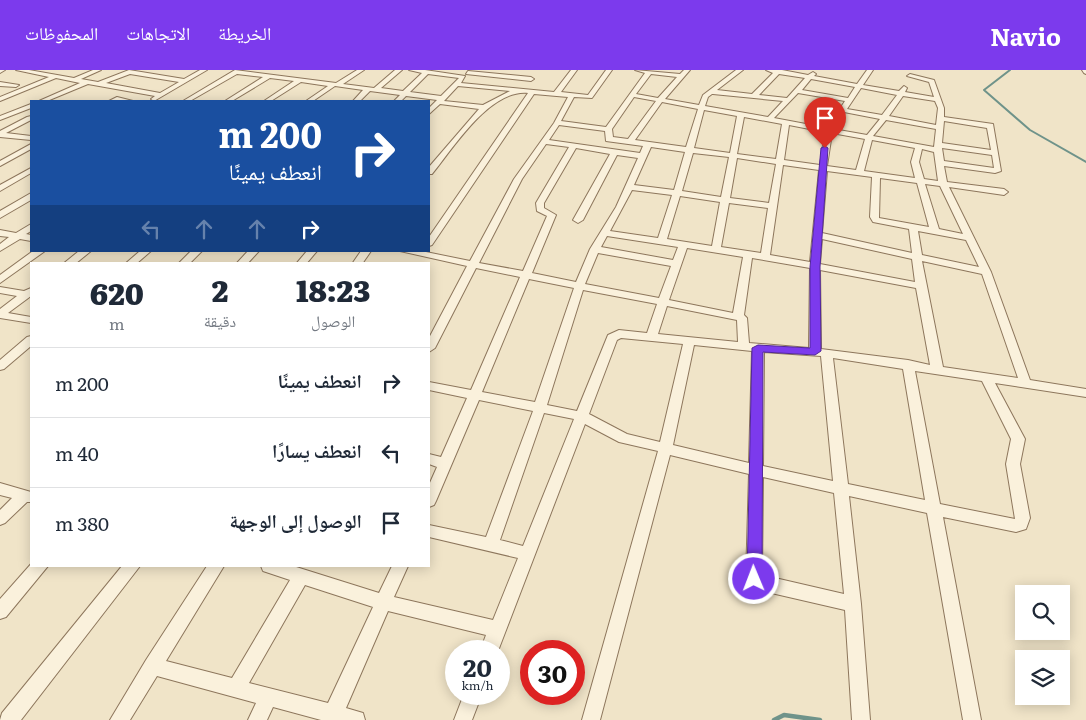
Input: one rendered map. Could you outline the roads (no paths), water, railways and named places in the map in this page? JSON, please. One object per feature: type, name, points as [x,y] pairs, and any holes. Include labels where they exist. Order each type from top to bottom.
[{"type":"street","points":[[23,70],[161,95]]},
{"type":"street","points":[[0,99],[63,70]]},
{"type":"street","points":[[74,80],[98,70]]},
{"type":"street","points":[[152,100],[204,70]]},
{"type":"street","points":[[311,100],[361,70]]},
{"type":"street","points":[[357,100],[399,70]]},
{"type":"street","points":[[412,70],[533,77],[520,90],[484,107],[430,170]]},
{"type":"street","points":[[556,94],[574,70]]},
{"type":"street","points":[[455,84],[572,96],[592,96],[609,70]]},
{"type":"street","points":[[638,70],[684,73]]},
{"type":"street","points":[[713,92],[740,70]]},
{"type":"street","points":[[769,70],[939,100]]},
{"type":"street","points":[[770,119],[817,70]]},
{"type":"street","points":[[861,720],[853,604],[842,490],[821,352],[815,267],[823,168],[829,130],[870,70]]},
{"type":"street","points":[[98,84],[131,71],[185,81]]},
{"type":"street","points":[[188,100],[238,71],[404,93],[484,107]]},
{"type":"street","points":[[398,100],[425,71]]},
{"type":"street","points":[[649,71],[608,129],[609,139],[1004,192]]},
{"type":"street","points":[[754,96],[779,71]]},
{"type":"street","points":[[430,111],[468,73]]},
{"type":"street","points":[[630,142],[660,100],[684,73]]},
{"type":"street","points":[[859,173],[869,137],[901,93],[912,73],[932,81],[939,100],[940,124],[938,147],[943,184],[986,272],[1025,382]]},
{"type":"street","points":[[0,91],[51,75]]},
{"type":"street","points":[[230,100],[269,76]]},
{"type":"street","points":[[269,100],[300,80]]},
{"type":"street","points":[[44,100],[87,82]]},
{"type":"street","points":[[0,84],[16,85]]},
{"type":"street","points":[[798,90],[848,100]]},
{"type":"street","points":[[430,242],[533,92]]},
{"type":"street","points":[[660,242],[677,193],[700,108],[706,94],[713,92],[788,100]]},
{"type":"street","points":[[716,249],[724,200],[735,156],[737,114],[741,95]]},
{"type":"street","points":[[430,346],[518,179],[557,123],[572,96]]},
{"type":"street","points":[[632,96],[869,137],[912,134],[940,124],[990,126],[998,170],[939,163]]},
{"type":"street","points":[[2,117],[30,106]]},
{"type":"street","points":[[842,110],[884,117],[912,134],[919,146],[915,158],[935,232]]},
{"type":"street","points":[[2,117],[30,118]]},
{"type":"street","points":[[0,134],[30,118]]},
{"type":"street","points":[[764,257],[786,122]]},
{"type":"street","points":[[557,123],[608,129]]},
{"type":"street","points":[[0,134],[30,138]]},
{"type":"street","points":[[543,141],[642,156]]},
{"type":"street","points":[[491,544],[540,408],[580,284],[595,249],[629,187],[648,144]]},
{"type":"street","points":[[430,499],[552,215],[540,209],[540,203],[574,146]]},
{"type":"street","points":[[919,146],[994,153]]},
{"type":"street","points":[[0,164],[30,147]]},
{"type":"street","points":[[578,220],[615,152]]},
{"type":"street","points":[[0,188],[30,171]]},
{"type":"street","points":[[876,175],[875,219],[970,238]]},
{"type":"street","points":[[629,187],[772,206]]},
{"type":"street","points":[[0,215],[30,197]]},
{"type":"street","points":[[0,248],[30,228]]},
{"type":"street","points":[[913,228],[921,286],[937,368]]},
{"type":"street","points":[[606,232],[660,242],[748,254],[921,286]]},
{"type":"street","points":[[0,233],[30,238]]},
{"type":"street","points":[[818,235],[986,272]]},
{"type":"street","points":[[651,337],[683,245]]},
{"type":"street","points":[[595,249],[676,264]]},
{"type":"street","points":[[0,280],[39,252]]},
{"type":"street","points":[[71,262],[85,252]]},
{"type":"street","points":[[132,262],[145,252]]},
{"type":"street","points":[[185,262],[196,252]]},
{"type":"street","points":[[244,262],[253,252]]},
{"type":"street","points":[[303,262],[311,252]]},
{"type":"street","points":[[422,253],[738,316],[744,320],[751,348],[755,470],[754,579],[766,585],[853,604]]},
{"type":"street","points":[[738,316],[748,254]]},
{"type":"street","points":[[0,290],[29,293]]},
{"type":"street","points":[[0,314],[29,293]]},
{"type":"street","points":[[0,314],[30,320]]},
{"type":"street","points":[[494,640],[612,338],[619,334],[751,348],[821,352],[1086,392]]},
{"type":"street","points":[[0,366],[30,341]]},
{"type":"street","points":[[591,720],[665,449],[689,341]]},
{"type":"street","points":[[908,364],[972,720]]},
{"type":"street","points":[[430,386],[581,416],[624,438],[755,470],[1006,525],[1021,524],[1023,518],[1014,464],[1018,439],[985,376]]},
{"type":"street","points":[[430,458],[445,464]]},
{"type":"street","points":[[0,489],[28,497]]},
{"type":"street","points":[[0,519],[28,497]]},
{"type":"street","points":[[430,531],[528,554]]},
{"type":"street","points":[[0,611],[39,567]]},
{"type":"street","points":[[9,720],[131,567]]},
{"type":"street","points":[[119,720],[215,567]]},
{"type":"street","points":[[272,567],[383,602],[498,630]]},
{"type":"street","points":[[332,717],[400,567]]},
{"type":"street","points":[[236,688],[301,577]]},
{"type":"street","points":[[152,666],[236,688],[332,717],[356,720]]},
{"type":"street","points":[[257,720],[268,698]]},
{"type":"street","points":[[463,720],[469,705]]},
{"type":"waterway","points":[[1010,70],[984,90],[1030,130],[1086,162]]},
{"type":"waterway","points":[[774,720],[784,715],[820,720]]}]
